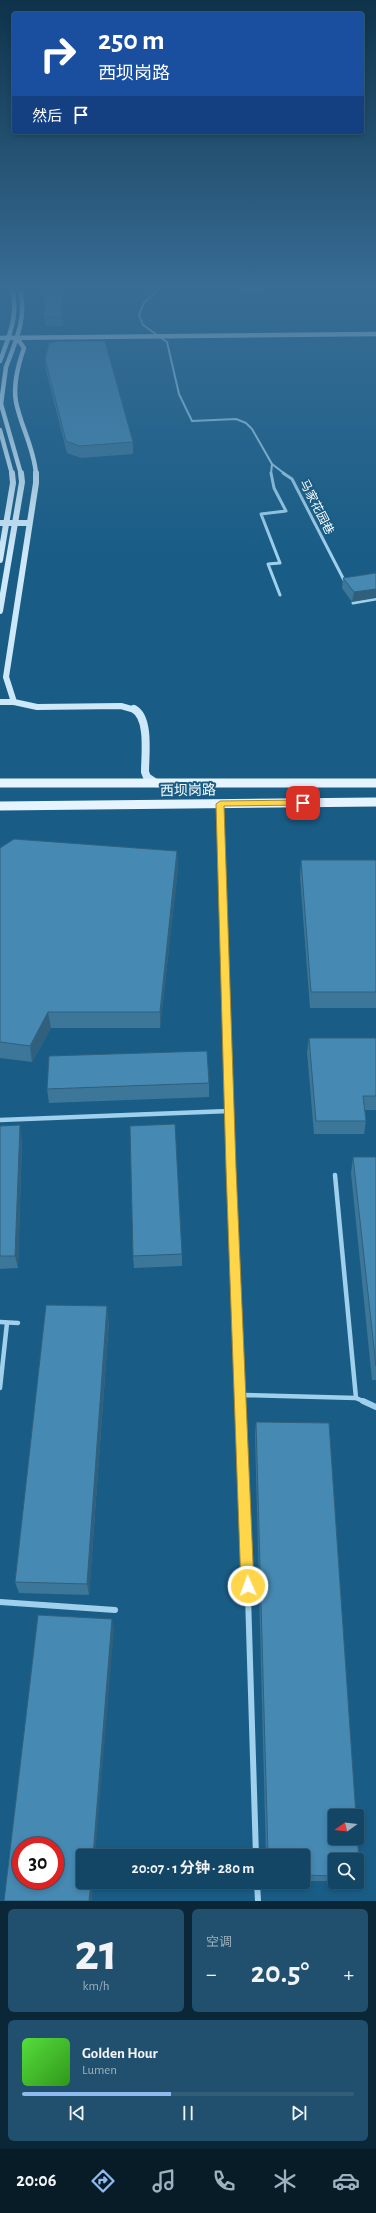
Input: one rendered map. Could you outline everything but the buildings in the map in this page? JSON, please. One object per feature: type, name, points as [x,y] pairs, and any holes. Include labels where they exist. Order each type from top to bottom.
[{"type":"main road","name":"西坝岗路","points":[[0,783],[376,783]]},
{"type":"main road","name":"西坝岗路","points":[[0,806],[376,802]]},
{"type":"street","points":[[0,611],[22,482],[21,469],[4,418],[1,403],[1,391],[4,378]]},
{"type":"street","points":[[14,702],[6,677],[36,483],[35,461],[16,402],[17,378]]},
{"type":"street","name":"马家花园巷","points":[[175,378],[179,394],[192,421],[236,419],[246,423],[252,429],[272,464],[292,479],[346,584]]},
{"type":"street","points":[[0,430],[12,467],[13,483],[0,560]]},
{"type":"street","points":[[272,464],[269,471],[271,478],[286,511],[281,513],[261,514],[280,563],[268,564],[280,595]]},
{"type":"street","points":[[0,523],[29,523]]},
{"type":"street","points":[[353,603],[376,599]]},
{"type":"street","points":[[0,702],[14,702],[37,707],[129,706],[142,715],[144,722],[145,772],[147,777],[156,783]]},
{"type":"street","points":[[220,804],[229,1111],[242,1395],[256,1849]]},
{"type":"street","points":[[0,1120],[229,1111]]},
{"type":"street","points":[[335,1176],[356,1398]]},
{"type":"street","points":[[0,1322],[18,1323]]},
{"type":"street","points":[[0,1388],[7,1323]]},
{"type":"street","points":[[242,1395],[356,1398],[376,1406]]},
{"type":"street","points":[[0,1602],[116,1610]]},
{"type":"street","points":[[257,1889],[258,1901]]},
{"type":"route","points":[[248,1586],[242,1395],[231,1168],[220,804],[303,803]]}]
